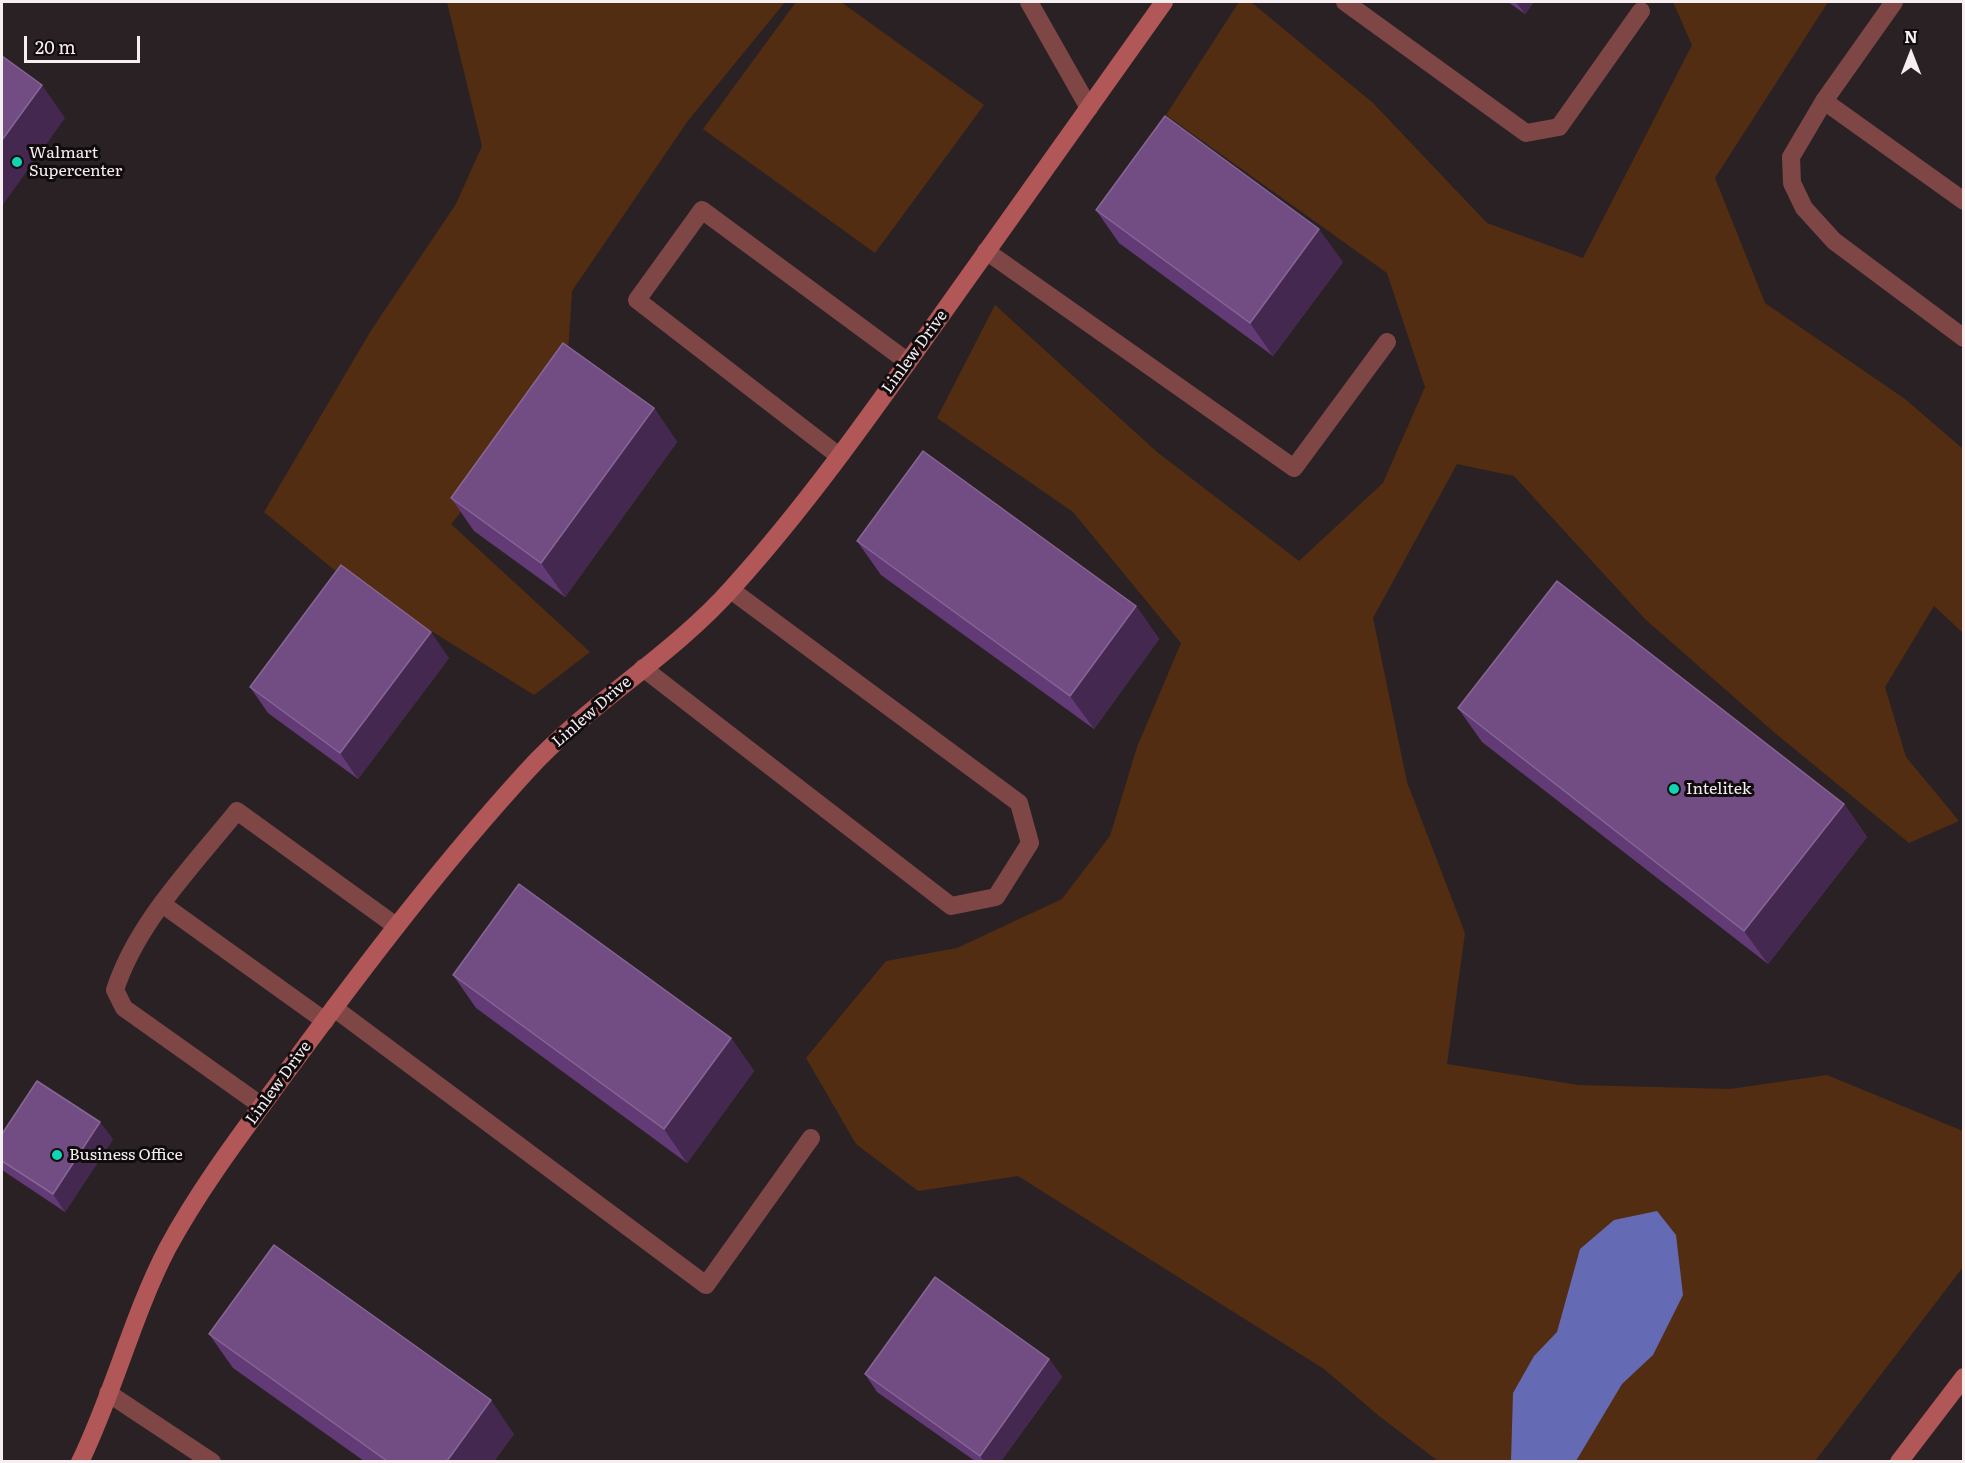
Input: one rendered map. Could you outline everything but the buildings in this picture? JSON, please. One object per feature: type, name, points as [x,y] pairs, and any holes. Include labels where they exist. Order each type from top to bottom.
[{"type":"street","name":"Linlew Drive","points":[[80,1461],[145,1296],[167,1249],[195,1201],[329,1015],[396,926],[529,769],[567,732],[643,669],[731,590],[839,456],[1164,2]]},
{"type":"street","points":[[1899,1461],[1964,1377]]},
{"type":"lane","points":[[1029,2],[1089,108]]},
{"type":"lane","points":[[1345,2],[1526,133],[1558,128],[1641,11]]},
{"type":"lane","points":[[1894,2],[1824,101],[1791,157],[1792,183],[1804,208],[1834,241],[1964,338]]},
{"type":"lane","points":[[1824,101],[1964,201]]},
{"type":"lane","points":[[839,456],[637,300],[702,210],[908,362]]},
{"type":"lane","points":[[987,252],[1294,468],[1387,342]]},
{"type":"lane","points":[[643,669],[951,906],[996,897],[1030,843],[1019,803],[731,590]]},
{"type":"lane","points":[[262,1106],[124,1008],[115,990],[122,968],[162,904],[237,811],[396,926]]},
{"type":"lane","points":[[162,904],[329,1015],[706,1285],[811,1138]]},
{"type":"lane","points":[[108,1393],[212,1461]]},
{"type":"shaded area","points":[[447,2],[785,2],[687,122],[572,291],[566,384],[451,524],[590,652],[534,695],[338,573],[264,512],[372,329],[456,204],[482,146]]},
{"type":"shaded area","points":[[796,2],[841,2],[984,105],[875,253],[703,129]]},
{"type":"shaded area","points":[[1239,2],[1251,2],[1373,103],[1487,223],[1583,258],[1692,45],[1673,2],[1828,2],[1715,178],[1765,303],[1905,399],[1963,449],[1963,633],[1934,606],[1885,687],[1906,757],[1959,821],[1909,843],[1775,733],[1646,620],[1514,476],[1457,464],[1373,618],[1407,782],[1465,933],[1447,1064],[1578,1085],[1730,1089],[1827,1075],[1963,1131],[1963,1267],[1815,1461],[1438,1461],[1379,1416],[1324,1369],[1018,1176],[918,1191],[856,1144],[806,1058],[886,961],[957,948],[1062,899],[1110,836],[1137,747],[1181,643],[1073,512],[937,418],[995,305],[1157,452],[1299,561],[1383,483],[1425,387],[1387,273],[1166,115]]},
{"type":"water","points":[[1657,1211],[1676,1235],[1683,1295],[1653,1355],[1622,1384],[1576,1461],[1511,1461],[1513,1393],[1534,1356],[1557,1332],[1580,1249],[1614,1220]]},
{"type":"place","name":"Walmart Supercenter","points":[[17,162]]},
{"type":"place","name":"Intelitek","points":[[1674,789]]},
{"type":"place","name":"Business Office","points":[[57,1155]]}]
